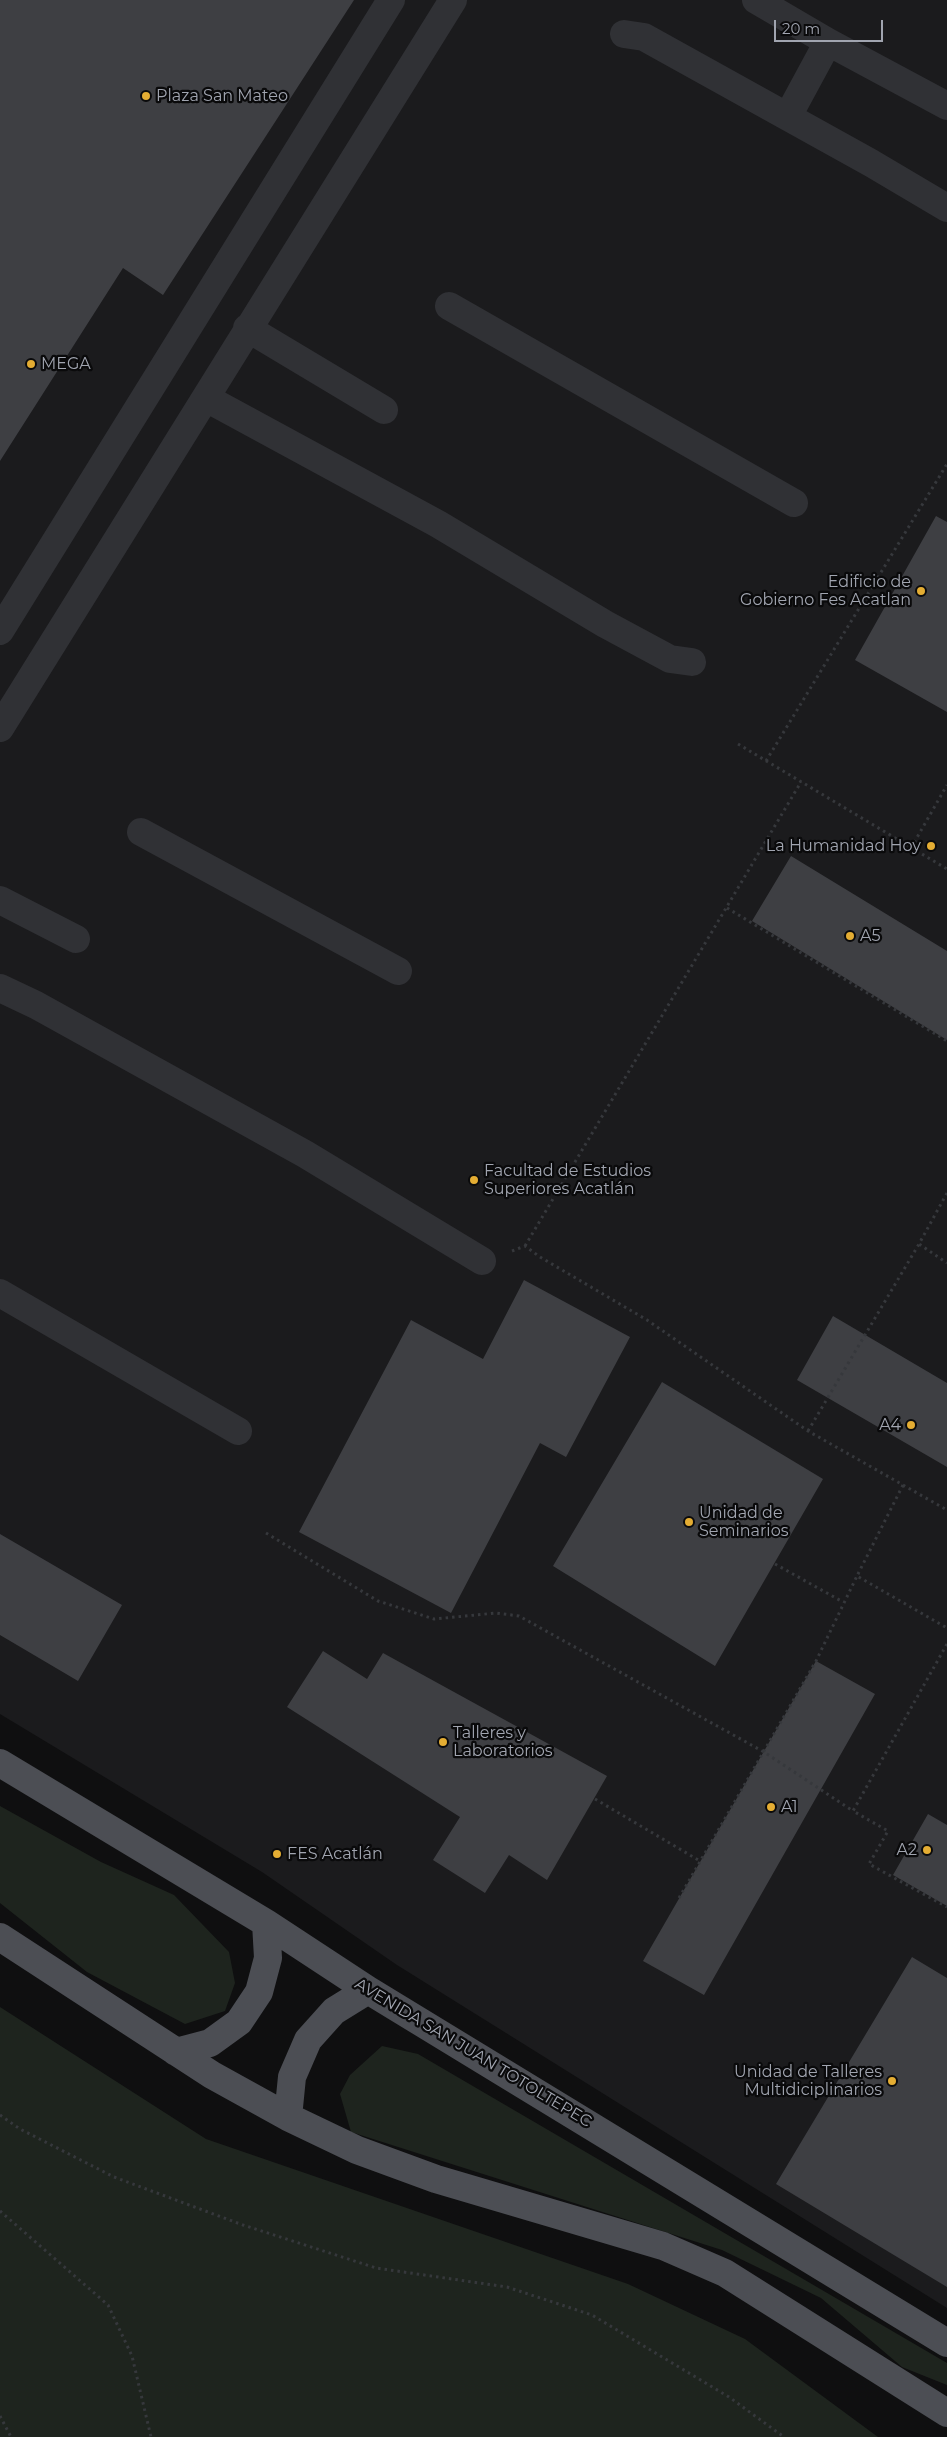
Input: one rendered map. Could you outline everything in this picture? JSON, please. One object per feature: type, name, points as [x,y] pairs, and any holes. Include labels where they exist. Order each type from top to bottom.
[{"type":"main road","name":"AVENIDA SAN JUAN TOTOLTEPEC","points":[[0,1763],[266,1923],[368,1990],[947,2343]]},
{"type":"main road","points":[[176,2052],[210,2043],[239,2022],[259,1992],[262,1984],[268,1958],[266,1923]]},
{"type":"main road","points":[[0,1937],[176,2052],[252,2099],[358,2150],[436,2179],[663,2246],[725,2273],[947,2413]]},
{"type":"main road","points":[[288,2117],[292,2077],[308,2040],[334,2011],[368,1990]]},
{"type":"lane","points":[[0,631],[392,0]]},
{"type":"lane","points":[[0,728],[206,398],[247,328],[453,0]]},
{"type":"lane","points":[[756,0],[828,42],[947,106]]},
{"type":"lane","points":[[624,34],[644,37],[788,116],[947,208]]},
{"type":"lane","points":[[788,116],[828,42]]},
{"type":"lane","points":[[449,306],[794,502]]},
{"type":"lane","points":[[247,328],[384,410]]},
{"type":"lane","points":[[206,398],[438,524],[605,624],[670,659],[692,662]]},
{"type":"lane","points":[[141,832],[398,971]]},
{"type":"lane","points":[[0,900],[76,939]]},
{"type":"lane","points":[[0,988],[36,1005],[305,1154],[482,1261]]},
{"type":"lane","points":[[0,1293],[238,1431]]},
{"type":"path","points":[[766,761],[947,464]]},
{"type":"path","points":[[738,744],[947,869]]},
{"type":"path","points":[[482,1261],[525,1246],[801,782]]},
{"type":"path","points":[[911,848],[947,785]]},
{"type":"path","points":[[727,908],[947,1041]]},
{"type":"path","points":[[808,1431],[919,1244],[947,1193]]},
{"type":"path","points":[[919,1244],[947,1263]]},
{"type":"path","points":[[525,1246],[646,1320],[808,1431],[947,1510]]},
{"type":"path","points":[[679,1898],[816,1661],[903,1486]]},
{"type":"path","points":[[266,1533],[378,1601],[434,1619],[496,1613],[518,1616],[764,1752],[888,1831],[869,1864],[947,1907]]},
{"type":"path","points":[[775,1564],[844,1602]]},
{"type":"path","points":[[857,1576],[945,1627],[947,1620]]},
{"type":"path","points":[[854,1811],[947,1644]]},
{"type":"path","points":[[595,1800],[700,1862]]},
{"type":"path","points":[[0,2114],[20,2129],[114,2177],[243,2225],[376,2268],[507,2287],[592,2315],[729,2396],[784,2437]]},
{"type":"path","points":[[0,2211],[108,2305],[132,2356],[151,2437]]},
{"type":"path","points":[[0,2416],[11,2437]]},
{"type":"shaded area","name":"Facultad de Estudios Superiores Acatlán","points":[[0,0],[947,0],[947,2308],[397,1965],[262,1872],[0,1714]]},
{"type":"shaded area","points":[[0,1806],[101,1862],[174,1895],[229,1952],[235,1983],[225,2011],[185,2024],[87,1972],[0,1903]]},
{"type":"shaded area","points":[[0,2007],[206,2139],[628,2284],[745,2339],[878,2437],[0,2437]]},
{"type":"shaded area","points":[[382,2046],[418,2054],[947,2363],[947,2385],[902,2367],[821,2298],[722,2250],[351,2132],[340,2094],[350,2075]]},
{"type":"building","name":"Plaza San Mateo","points":[[0,0],[354,0],[163,295],[123,268],[0,461]]},
{"type":"building","name":"Edificio de Gobierno Fes Acatlan","points":[[936,516],[947,522],[947,712],[855,660]]},
{"type":"building","name":"A5","points":[[791,856],[947,951],[947,1040],[752,921]]},
{"type":"building","points":[[524,1280],[630,1337],[566,1457],[540,1443],[451,1613],[299,1532],[411,1320],[483,1359]]},
{"type":"building","name":"A4","points":[[833,1316],[947,1383],[947,1467],[797,1380]]},
{"type":"building","name":"Unidad de Seminarios","points":[[662,1382],[823,1479],[715,1666],[553,1566]]},
{"type":"building","points":[[0,1534],[122,1605],[78,1681],[0,1635]]},
{"type":"building","name":"Talleres y Laboratorios","points":[[323,1651],[367,1679],[383,1653],[607,1776],[547,1880],[509,1855],[485,1893],[433,1860],[460,1817],[287,1707]]},
{"type":"building","name":"A1","points":[[816,1661],[875,1694],[704,1995],[643,1961]]},
{"type":"building","name":"A2","points":[[928,1814],[947,1825],[947,1906],[893,1875]]},
{"type":"building","name":"Unidad de Talleres Multidiciplinarios","points":[[912,1957],[947,1978],[947,2287],[776,2184]]},
{"type":"place","name":"Plaza San Mateo","points":[[146,96]]},
{"type":"place","name":"MEGA","points":[[31,364]]},
{"type":"place","name":"Edificio de Gobierno Fes Acatlan","points":[[921,591]]},
{"type":"place","name":"La Humanidad Hoy","points":[[931,846]]},
{"type":"place","name":"A5","points":[[850,936]]},
{"type":"place","name":"Facultad de Estudios Superiores Acatlán","points":[[474,1180]]},
{"type":"place","name":"A4","points":[[911,1425]]},
{"type":"place","name":"Unidad de Seminarios","points":[[689,1522]]},
{"type":"place","name":"Talleres y Laboratorios","points":[[443,1742]]},
{"type":"place","name":"A1","points":[[771,1807]]},
{"type":"place","name":"A2","points":[[927,1850]]},
{"type":"place","name":"FES Acatlán","points":[[277,1854]]},
{"type":"place","name":"Unidad de Talleres Multidiciplinarios","points":[[892,2081]]}]
